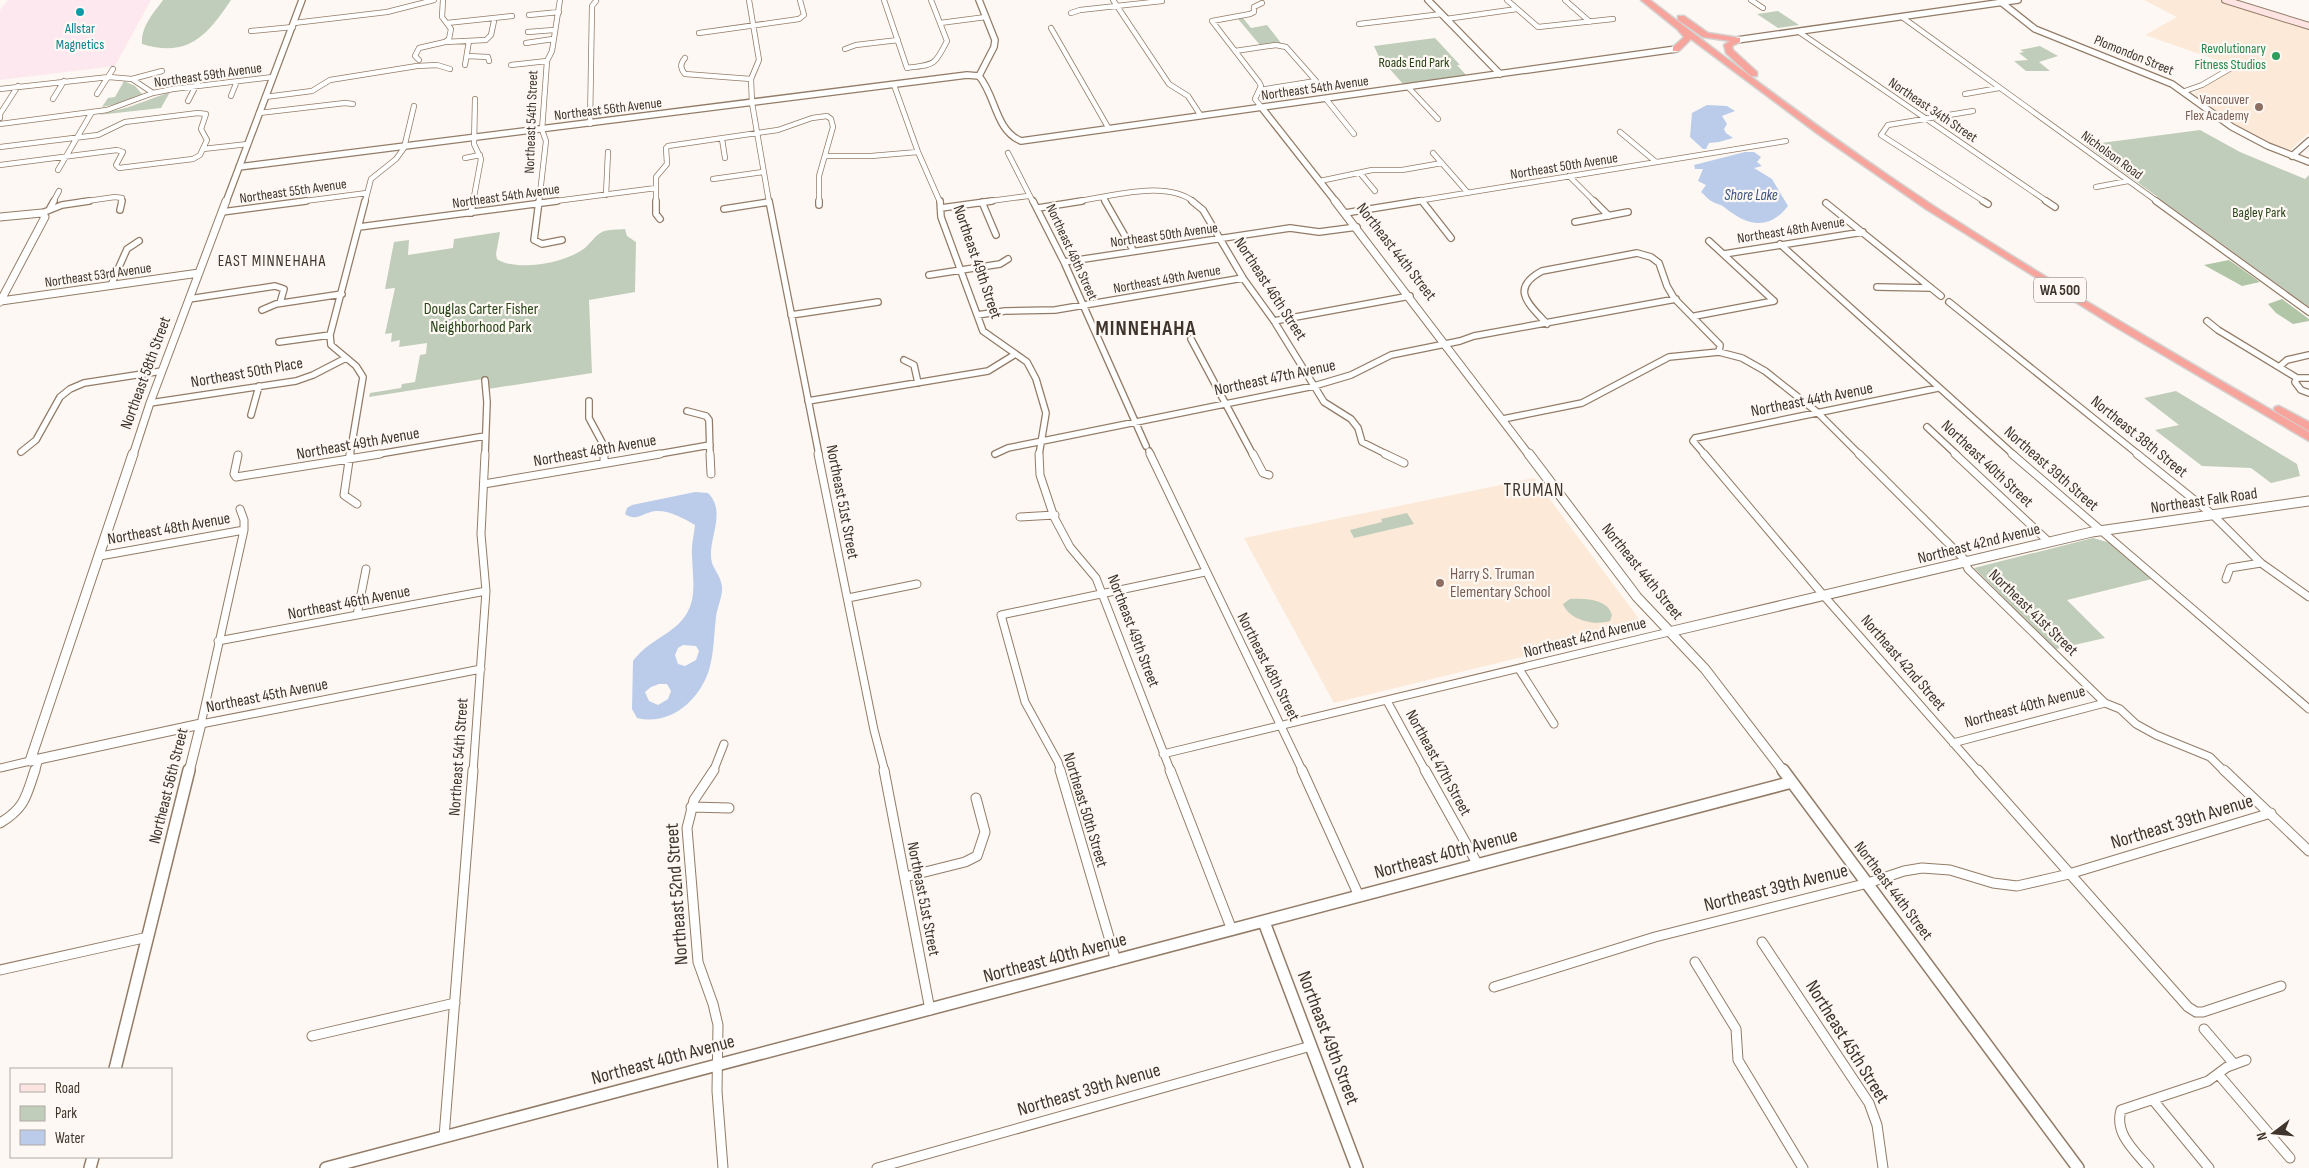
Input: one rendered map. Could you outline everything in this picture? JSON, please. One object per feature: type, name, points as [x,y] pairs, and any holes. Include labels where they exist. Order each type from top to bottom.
[{"type":"highway","name":"WA 500","points":[[1645,0],[1828,138],[1951,221],[2080,302],[2309,437]]},
{"type":"highway","name":"WA 500","points":[[1656,0],[1832,132],[1996,241],[2108,310],[2309,427]]},
{"type":"highway","points":[[1673,12],[1706,35],[1737,40]]},
{"type":"highway","points":[[1664,15],[1688,37],[1685,44],[1676,49]]},
{"type":"highway","points":[[1737,40],[1728,45],[1729,51],[1762,80]]},
{"type":"highway","points":[[1676,49],[1694,50],[1719,57]]},
{"type":"main road","points":[[2225,0],[2280,16]]},
{"type":"main road","points":[[2234,0],[2309,26]]},
{"type":"street","name":"Northeast 58th Street","points":[[34,760],[150,403],[302,0]]},
{"type":"street","points":[[251,31],[387,12],[434,0]]},
{"type":"street","points":[[444,0],[442,17],[451,29],[449,39],[445,42]]},
{"type":"street","name":"Northeast 54th Street","points":[[560,0],[559,12],[555,19],[552,51],[547,61],[542,130],[546,141],[534,240],[538,244],[562,240]]},
{"type":"street","name":"Northeast 51st Street","points":[[748,0],[759,65],[751,79],[752,103],[763,172],[874,730],[880,748],[930,1010]]},
{"type":"street","points":[[699,33],[802,18],[804,15],[800,0]]},
{"type":"street","points":[[884,0],[907,68],[927,66],[938,59],[947,41],[931,0]]},
{"type":"street","points":[[979,0],[995,43],[979,76]]},
{"type":"street","points":[[1112,0],[1169,84],[1188,96],[1201,116]]},
{"type":"street","points":[[1428,0],[1500,74]]},
{"type":"street","points":[[1507,0],[1538,27],[1613,19]]},
{"type":"street","points":[[1565,0],[1590,22]]},
{"type":"street","points":[[1751,0],[1763,8]]},
{"type":"street","points":[[1737,40],[2000,1],[2018,0]]},
{"type":"street","points":[[590,124],[592,6],[596,1]]},
{"type":"street","points":[[1071,13],[1162,1]]},
{"type":"street","points":[[1261,1],[1254,7],[1254,12],[1250,14],[1212,20],[1259,82],[1260,90],[1255,99],[1262,108]]},
{"type":"street","name":"Plomondon Street","points":[[2000,1],[2034,29],[2156,76],[2185,91],[2204,109],[2232,127],[2292,156],[2309,162]]},
{"type":"street","points":[[1359,24],[1517,9]]},
{"type":"street","points":[[352,16],[354,10]]},
{"type":"street","points":[[529,16],[559,12]]},
{"type":"street","points":[[447,23],[512,16]]},
{"type":"street","points":[[940,23],[986,17]]},
{"type":"street","name":"Nicholson Road","points":[[1902,17],[2309,312]]},
{"type":"street","points":[[419,60],[415,56],[418,48],[445,42],[486,40],[491,35],[494,23]]},
{"type":"street","points":[[1051,28],[1109,129]]},
{"type":"street","points":[[528,32],[554,30]]},
{"type":"street","name":"Northeast 34th Street","points":[[1799,32],[2055,207]]},
{"type":"street","points":[[526,43],[553,39]]},
{"type":"street","points":[[845,49],[853,46],[898,40]]},
{"type":"street","points":[[465,65],[469,41]]},
{"type":"street","points":[[1235,51],[1281,45],[1286,47],[1316,82],[1260,90]]},
{"type":"street","name":"Northeast 54th Avenue","points":[[979,76],[1006,130],[1016,140],[1262,108],[1676,49]]},
{"type":"street","points":[[467,56],[488,58],[489,61]]},
{"type":"street","points":[[685,58],[681,63],[681,69],[684,74],[751,79]]},
{"type":"street","points":[[511,65],[547,61]]},
{"type":"street","points":[[2185,91],[2202,85],[2238,64]]},
{"type":"street","name":"Northeast 59th Avenue","points":[[265,97],[312,91],[330,80],[417,66],[437,65],[450,69]]},
{"type":"street","points":[[97,94],[113,69]]},
{"type":"street","points":[[0,88],[109,77],[132,79],[162,71]]},
{"type":"street","name":"Northeast 56th Avenue","points":[[239,167],[968,75],[979,76]]},
{"type":"street","points":[[188,100],[201,76]]},
{"type":"street","name":"Northeast 59th Avenue","points":[[0,122],[92,112],[120,106],[153,93],[273,77]]},
{"type":"street","points":[[132,79],[153,93]]},
{"type":"street","points":[[53,99],[64,81]]},
{"type":"street","points":[[231,96],[237,81]]},
{"type":"street","name":"Northeast 49th Street","points":[[894,85],[941,208],[941,217],[983,331],[990,340],[1026,362],[1032,369],[1046,407],[1039,470],[1054,515],[1067,544],[1096,578],[1232,930]]},
{"type":"street","points":[[0,122],[0,114],[18,86]]},
{"type":"street","points":[[1408,87],[1438,119]]},
{"type":"street","points":[[1965,94],[2000,88]]},
{"type":"street","points":[[471,213],[481,160],[474,144],[472,121],[475,99]]},
{"type":"street","points":[[1326,99],[1354,134]]},
{"type":"street","points":[[259,113],[345,103],[353,104]]},
{"type":"street","points":[[357,504],[344,495],[363,377],[356,366],[331,345],[330,335],[367,192],[374,175],[396,159],[405,147],[414,106]]},
{"type":"street","name":"Northeast 44th Street","points":[[1262,108],[1357,227],[1638,597],[1705,669],[1792,782],[2078,1168]]},
{"type":"street","points":[[1973,111],[1888,125],[1881,135],[1988,204]]},
{"type":"street","points":[[58,170],[92,112]]},
{"type":"street","points":[[0,147],[102,134],[116,124],[204,113],[201,129],[207,140],[196,158],[118,168],[116,165],[122,151],[0,165]]},
{"type":"street","points":[[660,219],[656,214],[656,177],[667,164],[666,148],[670,145],[778,130],[821,116],[830,116],[833,127],[820,176],[817,196],[819,206]]},
{"type":"street","points":[[1620,132],[1656,162]]},
{"type":"street","points":[[722,138],[725,158]]},
{"type":"street","name":"Northeast 50th Avenue","points":[[1345,213],[1786,141]]},
{"type":"street","points":[[2292,156],[2309,141]]},
{"type":"street","points":[[203,149],[248,144]]},
{"type":"street","points":[[606,195],[608,152]]},
{"type":"street","points":[[825,156],[871,156],[918,152]]},
{"type":"street","name":"Northeast 48th Street","points":[[1008,153],[1028,196],[1032,198],[1038,208],[1064,262],[1147,448],[1205,572],[1282,726],[1359,896]]},
{"type":"street","points":[[1433,153],[1468,193]]},
{"type":"street","points":[[465,158],[480,155]]},
{"type":"street","points":[[1320,181],[1360,173],[1442,163]]},
{"type":"street","points":[[713,179],[763,172]]},
{"type":"street","points":[[1360,173],[1374,191]]},
{"type":"street","points":[[1569,176],[1609,216]]},
{"type":"street","points":[[2096,187],[2128,181]]},
{"type":"street","name":"Northeast 54th Avenue","points":[[359,227],[656,188]]},
{"type":"street","name":"Northeast 46th Street","points":[[1038,208],[1139,191],[1161,190],[1179,193],[1197,204],[1243,278],[1274,321],[1324,402],[1351,419],[1358,428],[1362,442],[1404,463]]},
{"type":"street","points":[[50,208],[59,191]]},
{"type":"street","name":"Northeast 55th Avenue","points":[[222,212],[367,192]]},
{"type":"street","points":[[941,208],[1028,196]]},
{"type":"street","points":[[0,217],[42,213],[50,208],[62,205],[119,197],[122,200],[120,210]]},
{"type":"street","points":[[1103,198],[1133,250]]},
{"type":"street","points":[[1421,200],[1452,238]]},
{"type":"street","points":[[724,208],[769,202]]},
{"type":"street","points":[[982,202],[996,235]]},
{"type":"street","points":[[1826,203],[1941,296]]},
{"type":"street","points":[[1574,222],[1628,212]]},
{"type":"street","points":[[0,301],[44,220],[45,215],[42,213]]},
{"type":"street","name":"Northeast 50th Avenue","points":[[1064,262],[1133,250],[1290,228],[1319,232],[1357,227]]},
{"type":"street","name":"Northeast 48th Avenue","points":[[1724,254],[1863,232]]},
{"type":"street","points":[[111,285],[127,249],[139,241]]},
{"type":"street","points":[[1695,316],[1774,301],[1709,241]]},
{"type":"street","name":"Northeast 39th Street","points":[[1780,244],[1938,388],[2092,524],[2102,530],[2309,709]]},
{"type":"street","points":[[1503,419],[1582,403],[1669,357],[1719,352],[1720,345],[1695,316],[1676,299],[1667,285],[1666,273],[1663,267],[1649,255],[1637,253],[1542,271],[1530,276],[1524,283],[1522,291],[1526,300],[1547,324]]},
{"type":"street","points":[[930,275],[1000,264],[1008,259]]},
{"type":"street","name":"Northeast 53rd Avenue","points":[[0,301],[199,273]]},
{"type":"street","name":"Northeast 49th Avenue","points":[[977,315],[1005,311],[1055,310],[1243,278]]},
{"type":"street","points":[[189,299],[282,287],[284,289],[280,303]]},
{"type":"street","points":[[1877,287],[1910,287],[1922,290],[1931,288]]},
{"type":"street","points":[[262,310],[280,303],[342,294]]},
{"type":"street","points":[[1274,321],[1410,296]]},
{"type":"street","name":"Northeast 47th Avenue","points":[[995,454],[1008,448],[1314,386],[1351,374],[1391,355],[1446,344],[1474,336],[1676,299]]},
{"type":"street","points":[[791,315],[878,302]]},
{"type":"street","name":"Northeast 38th Street","points":[[1949,302],[2213,515],[2260,563],[2309,597]]},
{"type":"street","points":[[2207,321],[2218,330],[2297,378],[2309,378]]},
{"type":"street","points":[[279,342],[330,335]]},
{"type":"street","points":[[1191,339],[1263,473],[1269,475]]},
{"type":"street","name":"Northeast 41st Street","points":[[1719,352],[1742,358],[1765,371],[1817,412],[1966,563],[1968,569],[2105,703],[2120,709],[2136,724],[2156,735],[2210,757],[2309,852]]},
{"type":"street","points":[[808,401],[988,371],[1014,355]]},
{"type":"street","points":[[2279,366],[2287,360],[2309,355]]},
{"type":"street","name":"Northeast 50th Place","points":[[150,403],[302,379],[346,358]]},
{"type":"street","points":[[904,360],[914,365],[918,383]]},
{"type":"street","points":[[21,452],[36,440],[60,397],[70,389],[84,383],[162,372]]},
{"type":"street","points":[[2297,378],[2296,386],[2309,393]]},
{"type":"street","name":"Northeast 54th Street","points":[[444,1137],[486,591],[480,534],[487,402],[485,380]]},
{"type":"street","points":[[251,416],[259,386]]},
{"type":"street","name":"Northeast 44th Avenue","points":[[1693,441],[1696,438],[1938,388]]},
{"type":"street","points":[[589,401],[591,424],[604,446],[604,463]]},
{"type":"street","points":[[687,411],[706,416],[709,420],[711,474]]},
{"type":"street","name":"Northeast 40th Street","points":[[1928,427],[2049,542]]},
{"type":"street","name":"Northeast 49th Avenue","points":[[238,455],[234,474],[236,477],[485,436]]},
{"type":"street","name":"Northeast 42nd Street","points":[[1693,441],[1824,596],[2188,1007],[2196,1012],[2203,1012],[2281,986]]},
{"type":"street","name":"Northeast 48th Avenue","points":[[484,484],[710,446]]},
{"type":"street","name":"Northeast Falk Road","points":[[2102,530],[2309,501]]},
{"type":"street","name":"Northeast 56th Street","points":[[115,1068],[201,724],[244,530],[244,520],[240,509]]},
{"type":"street","points":[[1020,517],[1054,515]]},
{"type":"street","name":"Northeast 48th Avenue","points":[[100,556],[244,530]]},
{"type":"street","name":"Northeast 42nd Avenue","points":[[1163,754],[2102,530]]},
{"type":"street","points":[[2226,580],[2230,568],[2260,563]]},
{"type":"street","points":[[357,615],[366,568]]},
{"type":"street","points":[[1102,593],[1205,572]]},
{"type":"street","points":[[848,598],[917,584]]},
{"type":"street","name":"Northeast 46th Avenue","points":[[218,641],[486,591]]},
{"type":"street","name":"Northeast 50th Street","points":[[1102,593],[1001,615],[1025,702],[1058,762],[1116,961]]},
{"type":"street","name":"Northeast 45th Avenue","points":[[0,768],[201,724],[481,669]]},
{"type":"street","points":[[1519,669],[1554,724]]},
{"type":"street","name":"Northeast 47th Street","points":[[1387,701],[1478,865]]},
{"type":"street","name":"Northeast 40th Avenue","points":[[1953,743],[2105,703]]},
{"type":"street","name":"Northeast 52nd Street","points":[[723,1168],[717,1065],[719,1042],[717,1018],[708,988],[700,973],[698,962],[688,828],[690,807],[696,794],[719,762],[724,744]]},
{"type":"street","points":[[0,823],[15,814],[23,804],[34,760]]},
{"type":"street","name":"Northeast 40th Avenue","points":[[326,1168],[1792,782]]},
{"type":"street","points":[[905,877],[965,862],[977,856],[985,832],[976,798]]},
{"type":"street","points":[[690,807],[729,808]]},
{"type":"street","name":"Northeast 39th Avenue","points":[[1494,987],[1655,937],[1922,868],[1950,870],[1993,883],[2017,886],[2070,874],[2271,814]]},
{"type":"street","name":"Northeast 49th Street","points":[[1264,922],[1357,1168]]},
{"type":"street","points":[[0,970],[148,937]]},
{"type":"street","name":"Northeast 45th Street","points":[[1762,942],[1869,1103],[1877,1126],[1883,1168]]},
{"type":"street","points":[[1695,962],[1736,1029],[1738,1060],[1803,1168]]},
{"type":"street","points":[[312,1036],[455,1003]]},
{"type":"street","points":[[2204,1029],[2234,1064]]},
{"type":"street","name":"Northeast 39th Avenue","points":[[877,1168],[1311,1046]]},
{"type":"street","points":[[2149,1168],[2122,1134],[2118,1126],[2117,1117],[2121,1110],[2208,1081],[2219,1075],[2227,1067],[2246,1060]]},
{"type":"street","points":[[2219,1075],[2290,1158]]},
{"type":"street","points":[[2152,1100],[2208,1168]]},
{"type":"shaded area","points":[[8,0],[151,0],[115,66],[0,80],[0,10]]},
{"type":"shaded area","points":[[2144,0],[2220,0],[2309,28],[2309,133],[2289,151],[2231,123],[2201,102],[2194,93],[2237,67],[2145,35],[2177,17]]},
{"type":"shaded area","name":"Harry S. Truman Elementary School","points":[[1534,478],[1645,627],[1334,703],[1244,538]]},
{"type":"green space","points":[[163,0],[231,0],[213,24],[195,41],[184,46],[172,48],[158,48],[142,44],[143,32]]},
{"type":"green space","points":[[1778,11],[1799,25],[1778,28],[1757,14]]},
{"type":"green space","points":[[1243,18],[1251,28],[1267,25],[1281,43],[1260,45],[1238,19]]},
{"type":"green space","name":"Roads End Park","points":[[1435,38],[1460,65],[1457,65],[1467,76],[1404,85],[1379,57],[1374,46]]},
{"type":"green space","points":[[2040,46],[2058,56],[2039,62],[2050,71],[2026,71],[2014,61],[2028,60],[2019,53],[2024,52],[2020,50]]},
{"type":"green space","points":[[124,81],[135,86],[142,94],[117,104],[102,107],[108,98],[115,97]]},
{"type":"green space","points":[[170,92],[161,108],[98,115],[129,107]]},
{"type":"green space","name":"Bagley Park","points":[[2200,130],[2240,152],[2305,179],[2309,175],[2309,307],[2086,145]]},
{"type":"green space","name":"Douglas Carter Fisher Neighborhood Park","points":[[625,229],[627,236],[636,242],[635,292],[589,300],[592,373],[488,389],[489,378],[369,397],[370,393],[401,388],[402,384],[415,382],[420,355],[426,354],[427,343],[399,347],[400,340],[391,342],[392,333],[385,334],[395,288],[385,289],[394,242],[409,240],[408,255],[453,248],[454,239],[500,232],[496,254],[497,259],[505,263],[527,265],[564,259],[585,248],[602,232]]},
{"type":"green space","points":[[2229,260],[2260,282],[2242,286],[2204,265]]},
{"type":"green space","points":[[2282,299],[2309,319],[2309,321],[2293,324],[2276,313],[2268,304]]},
{"type":"green space","points":[[2176,391],[2297,464],[2300,476],[2271,483],[2251,468],[2202,466],[2155,430],[2179,425],[2144,398]]},
{"type":"green space","points":[[1407,513],[1414,524],[1354,538],[1350,530],[1382,522],[1381,519]]},
{"type":"green space","points":[[2093,538],[2111,543],[2152,579],[2067,600],[2105,638],[2056,649],[1974,568]]},
{"type":"green space","points":[[1570,599],[1588,599],[1601,603],[1610,610],[1612,615],[1610,621],[1597,623],[1576,618],[1566,610],[1563,604]]},
{"type":"water","points":[[1707,105],[1727,106],[1735,111],[1722,116],[1727,124],[1724,129],[1726,133],[1733,138],[1709,143],[1706,149],[1703,149],[1690,137],[1692,113]]},
{"type":"water","name":"Shore Lake","points":[[1745,152],[1754,152],[1761,157],[1757,162],[1762,166],[1754,168],[1772,179],[1788,206],[1773,220],[1757,223],[1740,218],[1723,206],[1711,201],[1701,192],[1706,185],[1698,181],[1703,169],[1695,169],[1694,165]]},
{"type":"water","points":[[695,492],[708,493],[714,501],[716,509],[711,554],[712,563],[720,580],[722,591],[716,617],[711,664],[704,681],[691,701],[672,715],[649,720],[637,718],[632,709],[633,661],[648,646],[675,627],[688,611],[693,594],[692,548],[695,525],[663,511],[654,511],[638,517],[625,514],[627,508],[632,505]],"holes":[[[683,645],[696,646],[699,651],[696,660],[685,666],[678,664],[675,655],[678,648]],[[659,684],[667,684],[671,691],[668,699],[658,705],[649,701],[645,692]]]},
{"type":"place","name":"Allstar Magnetics","points":[[80,12]]},
{"type":"place","name":"Revolutionary Fitness Studios","points":[[2276,56]]},
{"type":"place","name":"Vancouver Flex Academy","points":[[2259,107]]},
{"type":"place","name":"Harry S. Truman Elementary School","points":[[1440,583]]},
{"type":"district","name":"EAST MINNEHAHA","points":[[272,261]]},
{"type":"district","name":"MINNEHAHA","points":[[1146,328]]},
{"type":"district","name":"TRUMAN","points":[[1534,490]]}]
